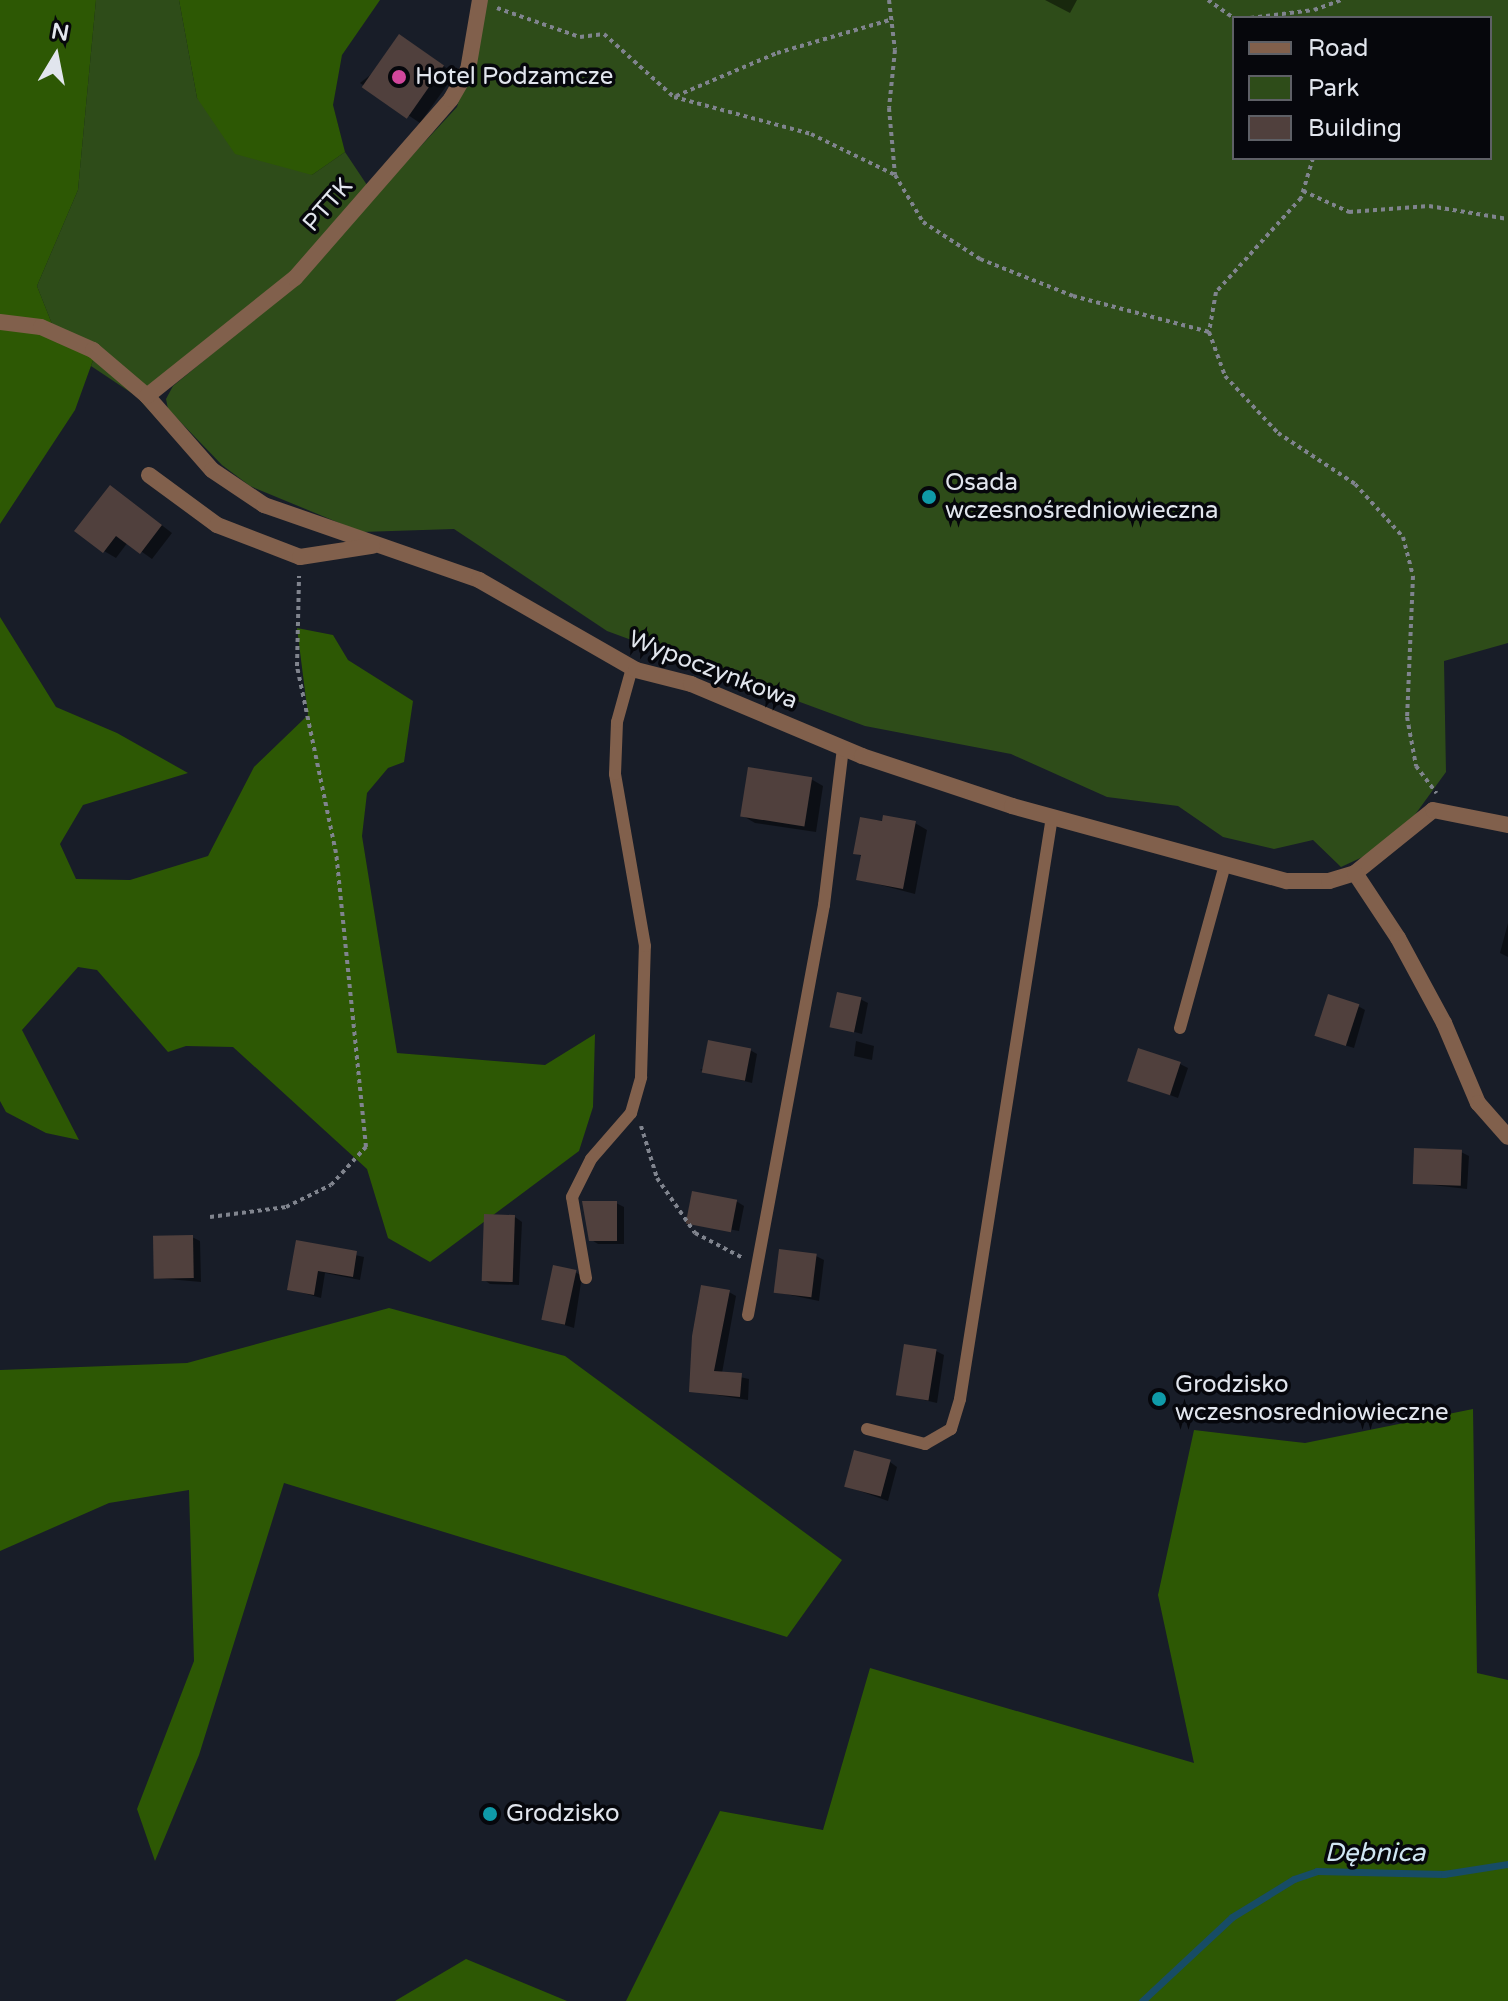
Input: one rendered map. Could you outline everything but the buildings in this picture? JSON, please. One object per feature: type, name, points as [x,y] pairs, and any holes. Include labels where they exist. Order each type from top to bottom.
[{"type":"street","name":"PTTK","points":[[147,396],[295,278],[441,111],[468,70],[480,1]]},
{"type":"street","name":"Wypoczynkowa","points":[[0,322],[68,335],[121,370],[147,396],[188,448],[251,496],[374,546],[479,580],[632,668],[691,684],[843,747],[1052,817],[1287,881],[1329,881],[1355,873],[1415,820],[1448,810]]},
{"type":"street","points":[[149,475],[217,525],[300,557],[374,546]]},
{"type":"street","points":[[1448,810],[1508,825]]},
{"type":"street","points":[[1355,873],[1444,1023],[1478,1103],[1508,1137]]},
{"type":"lane","points":[[586,1278],[572,1197],[591,1159],[631,1113],[644,1036],[645,946],[615,774],[617,722],[632,668]]},
{"type":"lane","points":[[748,1315],[824,905],[843,747]]},
{"type":"lane","points":[[867,1429],[925,1444],[951,1429],[956,1414],[1052,817]]},
{"type":"lane","points":[[1180,1028],[1225,865]]},
{"type":"path","points":[[889,0],[893,19],[889,108],[895,175],[923,222],[980,259],[1073,296],[1209,332]]},
{"type":"path","points":[[1208,0],[1232,17]]},
{"type":"path","points":[[1266,16],[1314,10],[1342,0]]},
{"type":"path","points":[[480,1],[580,37],[604,34],[674,97],[811,134],[895,175]]},
{"type":"path","points":[[674,97],[777,53],[893,19]]},
{"type":"path","points":[[1312,160],[1303,191],[1216,292],[1209,332],[1225,376],[1278,433],[1355,484],[1403,537],[1413,576],[1407,717],[1416,766],[1448,810]]},
{"type":"path","points":[[1303,191],[1349,212],[1429,206],[1508,219]]},
{"type":"path","points":[[210,1217],[286,1207],[331,1185],[366,1147],[336,853],[297,666],[300,557]]},
{"type":"path","points":[[635,1101],[657,1178],[695,1233],[759,1263]]},
{"type":"green space","points":[[0,0],[96,0],[78,190],[37,286],[54,329],[96,352],[75,410],[0,524]]},
{"type":"green space","points":[[96,0],[179,0],[197,98],[312,175],[345,152],[371,191],[317,254],[147,396],[171,434],[136,396],[91,366],[96,352],[54,329],[37,286],[78,190]]},
{"type":"green space","points":[[179,0],[380,0],[342,55],[333,105],[345,152],[312,175],[235,154],[197,98]]},
{"type":"green space","points":[[487,0],[1508,0],[1508,643],[1444,661],[1446,772],[1409,823],[1369,854],[1341,867],[1313,840],[1274,849],[1223,837],[1178,806],[1107,797],[1011,754],[865,726],[607,631],[454,529],[361,532],[250,486],[222,465],[168,409],[166,399],[173,386],[280,298],[457,107]]},
{"type":"green space","points":[[0,617],[56,707],[117,733],[188,773],[83,805],[60,844],[76,879],[130,880],[208,856],[254,767],[308,715],[297,628],[333,635],[348,660],[413,701],[404,762],[388,768],[367,793],[362,836],[397,1053],[545,1065],[595,1034],[593,1107],[579,1151],[430,1262],[388,1238],[367,1169],[233,1047],[186,1046],[168,1052],[97,970],[78,967],[22,1030],[79,1140],[46,1133],[6,1112],[0,1101]]},
{"type":"green space","points":[[389,1308],[565,1356],[842,1560],[787,1637],[284,1483],[199,1755],[155,1861],[137,1809],[194,1661],[189,1490],[109,1503],[0,1551],[0,1370],[187,1363]]},
{"type":"green space","points":[[1473,1409],[1477,1673],[1508,1680],[1508,2001],[626,2001],[720,1811],[823,1830],[870,1668],[1194,1763],[1158,1595],[1194,1430],[1305,1443]]},
{"type":"green space","points":[[466,1959],[567,2001],[395,2001]]},
{"type":"waterway","name":"Dębnica","points":[[1142,2001],[1232,1917],[1294,1879],[1317,1871],[1444,1874],[1508,1864]]},
{"type":"place","name":"Hotel Podzamcze","points":[[399,77]]},
{"type":"place","name":"Osada wczesnośredniowieczna","points":[[929,497]]},
{"type":"place","name":"Grodzisko wczesnosredniowieczne","points":[[1159,1399]]},
{"type":"place","name":"Grodzisko","points":[[490,1814]]}]
